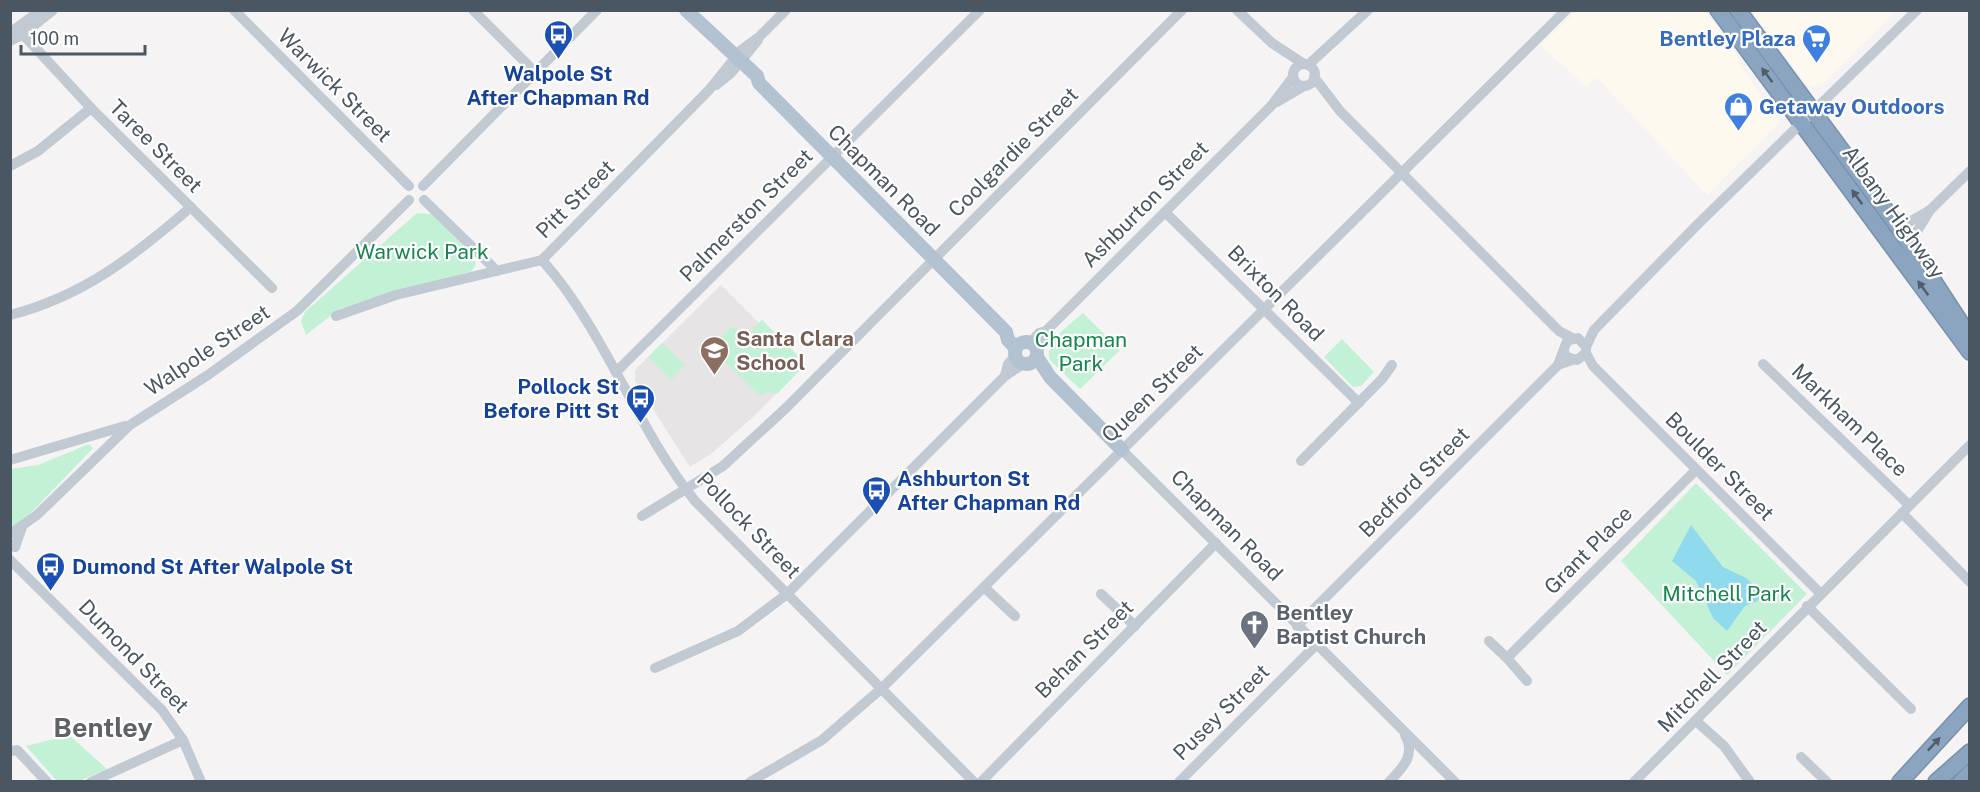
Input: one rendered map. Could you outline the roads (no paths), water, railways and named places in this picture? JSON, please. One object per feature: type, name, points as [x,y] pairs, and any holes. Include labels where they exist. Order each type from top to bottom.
[{"type":"highway","name":"Albany Highway","points":[[1718,10],[1970,352]]},
{"type":"highway","name":"Albany Highway","points":[[1738,10],[1910,243],[1970,336]]},
{"type":"highway","points":[[1900,782],[1970,706]]},
{"type":"highway","points":[[1936,782],[1970,752]]},
{"type":"highway","points":[[1961,782],[1970,773]]},
{"type":"main road","name":"Chapman Road","points":[[686,10],[717,41],[720,49],[736,61],[754,82],[759,83],[1006,332],[1008,340],[1027,353],[1122,450]]},
{"type":"street","points":[[10,41],[16,32],[41,10]]},
{"type":"street","points":[[16,32],[53,10]]},
{"type":"street","name":"Warwick Street","points":[[234,10],[409,186]]},
{"type":"street","points":[[473,10],[536,73]]},
{"type":"street","points":[[423,186],[597,10]]},
{"type":"street","name":"Pitt Street","points":[[336,316],[396,295],[542,260],[786,10]]},
{"type":"street","name":"Palmerston Street","points":[[616,372],[980,10]]},
{"type":"street","name":"Coolgardie Street","points":[[642,516],[723,466],[786,408],[1182,10]]},
{"type":"street","points":[[1237,10],[1272,43],[1310,70],[1340,111]]},
{"type":"street","points":[[1310,70],[1368,10]]},
{"type":"street","name":"Queen Street","points":[[750,782],[822,740],[882,688],[1404,174],[1566,10]]},
{"type":"street","points":[[1575,349],[1801,122],[1917,10]]},
{"type":"street","name":"Taree Street","points":[[16,32],[272,288]]},
{"type":"street","points":[[1272,43],[1296,82],[1340,111]]},
{"type":"street","name":"Ashburton Street","points":[[655,668],[738,631],[788,594],[1005,376],[1008,364],[1027,353],[1039,333],[1046,331],[1272,105],[1293,76],[1296,67],[1310,70],[1305,86],[1272,105]]},
{"type":"street","points":[[10,166],[38,151],[91,108]]},
{"type":"street","name":"Boulder Street","points":[[1340,111],[1820,593]]},
{"type":"street","points":[[1899,228],[1930,210],[1970,171]]},
{"type":"street","points":[[417,183],[423,186],[426,191],[424,200],[417,203],[410,200],[407,193],[409,186],[417,183]]},
{"type":"street","name":"Walpole Street","points":[[10,534],[22,526],[130,424],[208,375],[297,311],[410,200]]},
{"type":"street","points":[[424,200],[497,271]]},
{"type":"street","points":[[10,315],[72,294],[102,278],[151,242],[191,207]]},
{"type":"street","points":[[1910,243],[1930,210]]},
{"type":"street","name":"Brixton Road","points":[[1165,212],[1359,403]]},
{"type":"street","name":"Pollock Street","points":[[542,260],[558,279],[686,490],[975,782]]},
{"type":"street","name":"Bedford Street","points":[[1297,626],[1575,349]]},
{"type":"street","points":[[1301,461],[1359,403],[1392,364]]},
{"type":"street","name":"Markham Place","points":[[1763,364],[1905,509],[1970,582]]},
{"type":"street","points":[[10,460],[130,424]]},
{"type":"street","name":"Mitchell Street","points":[[1634,782],[1970,445]]},
{"type":"street","name":"Chapman Road","points":[[1122,450],[1455,782]]},
{"type":"street","name":"Grant Place","points":[[1508,658],[1696,470]]},
{"type":"street","name":"Walpole Street","points":[[12,552],[22,526]]},
{"type":"street","name":"Behan Street","points":[[981,782],[1216,543]]},
{"type":"street","name":"Dumond Street","points":[[12,552],[22,569],[162,710],[183,740],[201,782]]},
{"type":"street","points":[[984,587],[1015,616]]},
{"type":"street","points":[[1101,594],[1135,626]]},
{"type":"street","points":[[1807,606],[1911,709]]},
{"type":"street","points":[[1489,641],[1508,658],[1527,681]]},
{"type":"street","name":"Pusey Street","points":[[1179,782],[1316,645]]},
{"type":"street","points":[[1696,721],[1725,746],[1750,782]]},
{"type":"street","name":"Chapman Road","points":[[1389,782],[1404,766],[1409,756],[1409,744],[1399,728]]},
{"type":"street","points":[[91,782],[183,740]]},
{"type":"street","points":[[14,750],[47,782]]},
{"type":"street","points":[[1801,757],[1815,777],[1827,782]]},
{"type":"street","name":"Chapman Road","points":[[1437,763],[1433,762],[1434,767],[1448,782]]},
{"type":"water","points":[[1691,525],[1723,567],[1746,578],[1766,597],[1745,606],[1727,631],[1713,618],[1696,581],[1672,561]]},
{"type":"place","name":"Walpole St After Chapman Rd","points":[[558,60]]},
{"type":"place","name":"Bentley Plaza","points":[[1817,64]]},
{"type":"place","name":"Getaway Outdoors","points":[[1738,132]]},
{"type":"place","name":"Santa Clara School","points":[[715,376]]},
{"type":"place","name":"Pollock St Before Pitt St","points":[[640,424]]},
{"type":"place","name":"Ashburton St After Chapman Rd","points":[[876,516]]},
{"type":"place","name":"Dumond St After Walpole St","points":[[51,592]]},
{"type":"place","name":"Bentley Baptist Church","points":[[1255,650]]},
{"type":"district","name":"Bentley","points":[[103,727]]},
{"type":"park label","name":"Warwick Park","points":[[422,251]]},
{"type":"park label","name":"Chapman Park","points":[[1081,351]]},
{"type":"park label","name":"Mitchell Park","points":[[1727,593]]}]
